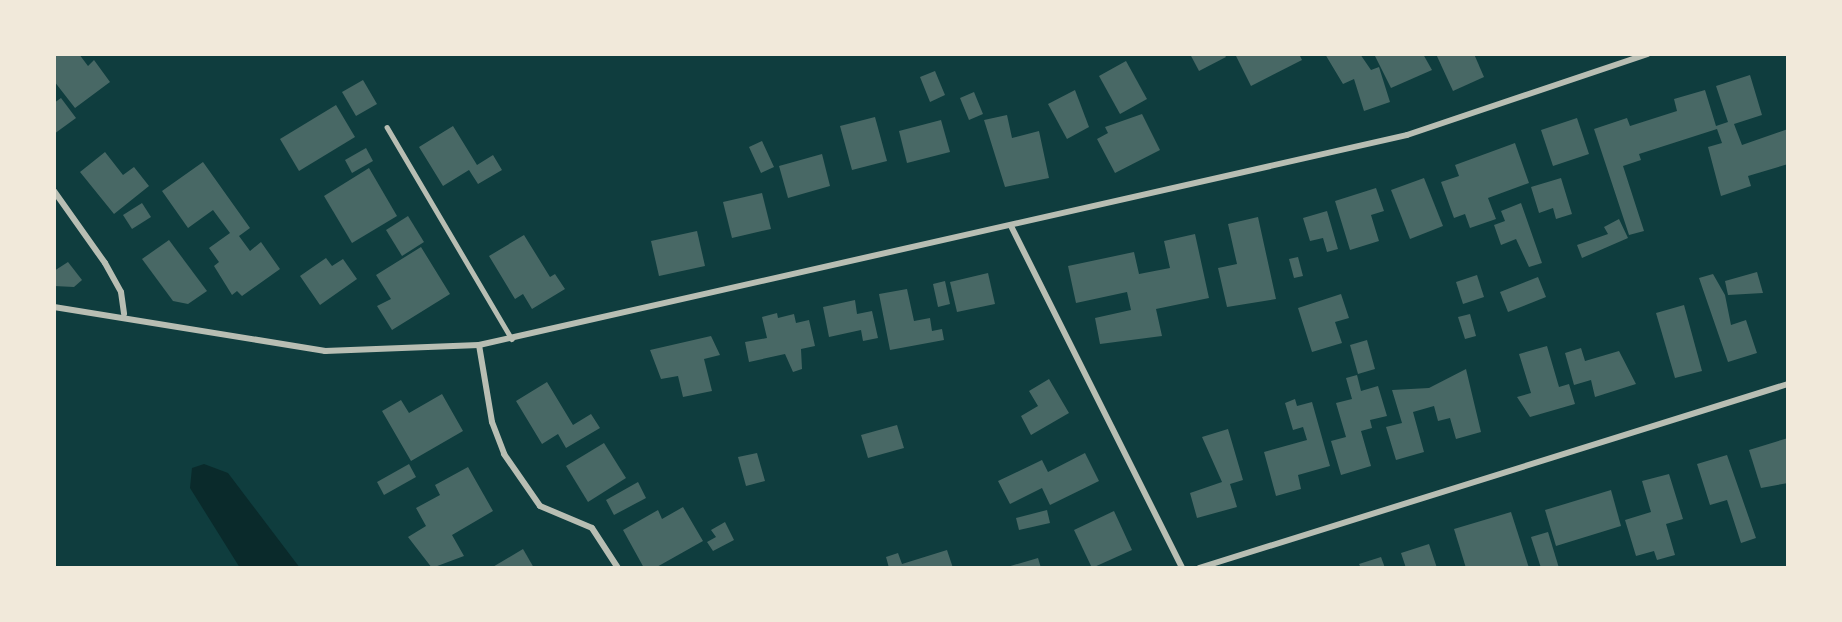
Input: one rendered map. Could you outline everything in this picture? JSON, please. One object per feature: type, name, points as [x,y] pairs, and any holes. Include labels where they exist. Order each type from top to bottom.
[{"type":"street","points":[[54,307],[124,315],[325,351],[479,345],[512,340],[1418,132],[1648,54]]},
{"type":"street","points":[[54,191],[105,263],[121,292],[124,315]]},
{"type":"street","points":[[1011,226],[1182,568]]},
{"type":"street","points":[[479,345],[492,422],[504,454],[540,506],[592,528],[618,568]]},
{"type":"street","points":[[1199,568],[1788,384]]},
{"type":"lane","points":[[387,127],[512,340]]},
{"type":"water","points":[[204,464],[228,473],[300,568],[240,568],[190,488],[192,468]]},
{"type":"building","points":[[54,54],[79,54],[88,66],[94,60],[110,82],[75,108],[54,81]]},
{"type":"building","points":[[1190,54],[1224,54],[1226,57],[1199,71]]},
{"type":"building","points":[[1235,54],[1299,54],[1302,60],[1251,86]]},
{"type":"building","points":[[1325,54],[1360,54],[1371,70],[1379,67],[1390,102],[1364,111],[1354,79],[1343,84]]},
{"type":"building","points":[[1374,54],[1423,54],[1432,70],[1391,88]]},
{"type":"building","points":[[1436,54],[1474,54],[1484,77],[1453,91]]},
{"type":"building","points":[[1126,61],[1147,99],[1120,114],[1099,76]]},
{"type":"building","points":[[935,71],[945,95],[930,102],[920,77]]},
{"type":"building","points":[[1750,75],[1762,115],[1734,124],[1742,145],[1788,129],[1788,164],[1748,176],[1751,186],[1721,196],[1708,147],[1722,143],[1717,129],[1639,154],[1641,160],[1623,166],[1644,231],[1629,235],[1594,129],[1627,118],[1630,126],[1677,111],[1674,99],[1705,90],[1716,126],[1728,122],[1716,86]]},
{"type":"building","points":[[363,80],[377,104],[356,116],[342,92]]},
{"type":"building","points":[[1075,90],[1089,127],[1067,139],[1048,104]]},
{"type":"building","points":[[974,92],[983,114],[969,120],[960,98]]},
{"type":"building","points":[[61,98],[76,118],[54,134],[54,103]]},
{"type":"building","points":[[336,105],[355,137],[299,171],[280,139]]},
{"type":"building","points":[[1142,114],[1160,150],[1115,173],[1097,139],[1108,133],[1105,127]]},
{"type":"building","points":[[1007,115],[1012,138],[1039,131],[1049,178],[1005,187],[984,120]]},
{"type":"building","points":[[875,117],[887,161],[852,170],[840,126]]},
{"type":"building","points":[[1577,118],[1589,154],[1553,166],[1541,130]]},
{"type":"building","points":[[941,120],[950,152],[907,163],[899,131]]},
{"type":"building","points":[[453,126],[477,165],[493,155],[502,170],[478,184],[469,170],[443,186],[419,147]]},
{"type":"building","points":[[762,141],[774,167],[761,173],[749,147]]},
{"type":"building","points":[[1515,143],[1529,183],[1488,198],[1496,219],[1470,228],[1465,214],[1454,218],[1441,182],[1459,176],[1455,165]]},
{"type":"building","points":[[366,148],[373,161],[352,173],[345,160]]},
{"type":"building","points":[[105,152],[123,175],[134,167],[149,186],[114,214],[80,172]]},
{"type":"building","points":[[822,154],[830,186],[788,198],[779,166]]},
{"type":"building","points":[[203,162],[250,228],[239,236],[250,251],[261,242],[280,269],[242,296],[237,291],[232,295],[214,266],[219,262],[209,248],[230,233],[213,210],[188,228],[162,191]]},
{"type":"building","points":[[369,168],[397,216],[352,243],[324,196]]},
{"type":"building","points":[[1424,178],[1443,226],[1410,239],[1391,190]]},
{"type":"building","points":[[1561,178],[1572,214],[1556,219],[1553,208],[1539,213],[1531,187]]},
{"type":"building","points":[[1376,188],[1384,211],[1371,215],[1379,241],[1350,250],[1335,201]]},
{"type":"building","points":[[762,193],[771,229],[732,238],[723,202]]},
{"type":"building","points":[[142,203],[151,217],[132,229],[123,215]]},
{"type":"building","points":[[1521,203],[1542,263],[1529,267],[1516,239],[1501,245],[1494,225],[1505,221],[1501,211]]},
{"type":"building","points":[[1327,211],[1338,249],[1327,252],[1323,238],[1310,241],[1303,218]]},
{"type":"building","points":[[408,216],[424,242],[402,256],[386,230]]},
{"type":"building","points":[[1258,217],[1276,299],[1227,307],[1218,268],[1237,264],[1228,224]]},
{"type":"building","points":[[1619,219],[1628,238],[1582,258],[1577,245],[1608,234],[1604,227]]},
{"type":"building","points":[[697,231],[705,266],[659,276],[651,241]]},
{"type":"building","points":[[1195,234],[1209,298],[1156,309],[1162,336],[1100,344],[1095,318],[1131,310],[1127,292],[1076,303],[1068,266],[1134,252],[1139,274],[1170,268],[1164,241]]},
{"type":"building","points":[[524,235],[550,277],[555,274],[565,289],[532,309],[523,294],[515,299],[489,256]]},
{"type":"building","points":[[169,240],[207,291],[188,304],[173,301],[142,259]]},
{"type":"building","points":[[421,247],[450,294],[392,330],[377,306],[391,299],[376,275]]},
{"type":"building","points":[[1298,257],[1303,276],[1294,278],[1289,259]]},
{"type":"building","points":[[326,258],[332,266],[343,259],[357,279],[320,305],[300,276]]},
{"type":"building","points":[[68,262],[82,280],[74,287],[54,286],[54,271]]},
{"type":"building","points":[[1757,272],[1763,293],[1728,295],[1725,281]]},
{"type":"building","points":[[988,273],[995,304],[957,312],[950,282]]},
{"type":"building","points":[[1713,274],[1725,295],[1731,325],[1746,320],[1757,353],[1728,362],[1699,278]]},
{"type":"building","points":[[1477,275],[1484,297],[1463,304],[1456,282]]},
{"type":"building","points":[[1538,277],[1546,297],[1508,312],[1500,292]]},
{"type":"building","points":[[945,281],[950,304],[938,307],[933,284]]},
{"type":"building","points":[[907,289],[914,321],[930,318],[932,331],[942,329],[944,340],[890,350],[879,294]]},
{"type":"building","points":[[1341,294],[1349,318],[1335,322],[1342,343],[1312,352],[1298,308]]},
{"type":"building","points":[[855,300],[857,314],[872,311],[878,338],[863,341],[861,330],[829,337],[823,307]]},
{"type":"building","points":[[1684,305],[1702,371],[1675,378],[1656,313]]},
{"type":"building","points":[[777,313],[778,318],[794,314],[796,323],[809,320],[815,346],[801,349],[802,369],[793,372],[785,354],[749,362],[745,342],[767,338],[762,317]]},
{"type":"building","points":[[1470,314],[1476,336],[1465,339],[1458,317]]},
{"type":"building","points":[[711,336],[720,355],[704,359],[712,391],[683,397],[678,376],[661,379],[650,350]]},
{"type":"building","points":[[1367,340],[1375,369],[1358,374],[1350,345]]},
{"type":"building","points":[[1547,346],[1559,387],[1569,384],[1575,404],[1530,417],[1517,397],[1531,393],[1519,354]]},
{"type":"building","points":[[1581,348],[1585,361],[1619,351],[1636,384],[1595,397],[1591,380],[1574,385],[1565,353]]},
{"type":"building","points":[[1466,369],[1481,432],[1456,439],[1450,418],[1438,421],[1434,406],[1413,412],[1424,452],[1396,460],[1386,427],[1402,423],[1392,390],[1429,388]]},
{"type":"building","points":[[1357,375],[1361,391],[1378,386],[1387,416],[1370,420],[1372,428],[1361,431],[1371,466],[1341,475],[1331,441],[1346,437],[1336,403],[1352,399],[1346,378]]},
{"type":"building","points":[[1049,379],[1069,413],[1031,435],[1021,416],[1038,406],[1029,391]]},
{"type":"building","points":[[547,382],[573,425],[591,414],[600,428],[566,448],[558,434],[542,444],[516,401]]},
{"type":"building","points":[[442,394],[463,431],[411,461],[382,411],[401,400],[409,413]]},
{"type":"building","points":[[1295,399],[1297,406],[1312,402],[1330,466],[1298,475],[1301,489],[1276,496],[1264,452],[1307,440],[1303,427],[1293,430],[1285,403]]},
{"type":"building","points":[[897,425],[904,448],[868,458],[861,435]]},
{"type":"building","points":[[1228,429],[1243,480],[1230,484],[1237,507],[1197,518],[1190,493],[1222,482],[1202,437]]},
{"type":"building","points":[[1788,438],[1788,483],[1761,488],[1749,450]]},
{"type":"building","points":[[604,443],[626,478],[588,502],[566,466]]},
{"type":"building","points":[[757,453],[765,481],[746,486],[738,457]]},
{"type":"building","points":[[1085,453],[1099,481],[1050,505],[1042,488],[1010,504],[998,481],[1042,460],[1048,472]]},
{"type":"building","points":[[1727,455],[1756,538],[1741,543],[1727,500],[1710,505],[1697,464]]},
{"type":"building","points":[[409,464],[416,477],[384,495],[377,482]]},
{"type":"building","points":[[468,467],[493,511],[452,535],[464,556],[432,568],[408,537],[426,526],[416,508],[440,495],[435,485]]},
{"type":"building","points":[[1669,474],[1683,519],[1666,524],[1675,555],[1657,560],[1654,551],[1636,556],[1625,520],[1651,512],[1642,481]]},
{"type":"building","points":[[638,482],[646,498],[614,515],[606,500]]},
{"type":"building","points":[[1611,490],[1621,526],[1556,546],[1545,510]]},
{"type":"building","points":[[683,507],[703,541],[655,568],[644,568],[623,530],[658,510],[662,519]]},
{"type":"building","points":[[1047,510],[1050,523],[1019,530],[1016,518]]},
{"type":"building","points":[[1114,511],[1132,550],[1092,568],[1074,530]]},
{"type":"building","points":[[1511,512],[1529,568],[1466,568],[1454,529]]},
{"type":"building","points":[[725,522],[734,540],[713,551],[707,542],[716,537],[711,530]]},
{"type":"building","points":[[1548,532],[1559,568],[1541,568],[1531,537]]},
{"type":"building","points":[[1429,544],[1437,568],[1406,568],[1401,553]]},
{"type":"building","points":[[523,549],[534,568],[491,568]]},
{"type":"building","points":[[947,550],[953,568],[889,568],[886,557],[898,553],[902,564]]},
{"type":"building","points":[[1381,557],[1385,568],[1361,568],[1359,564]]},
{"type":"building","points":[[1038,558],[1041,568],[1007,568],[1007,567]]}]
